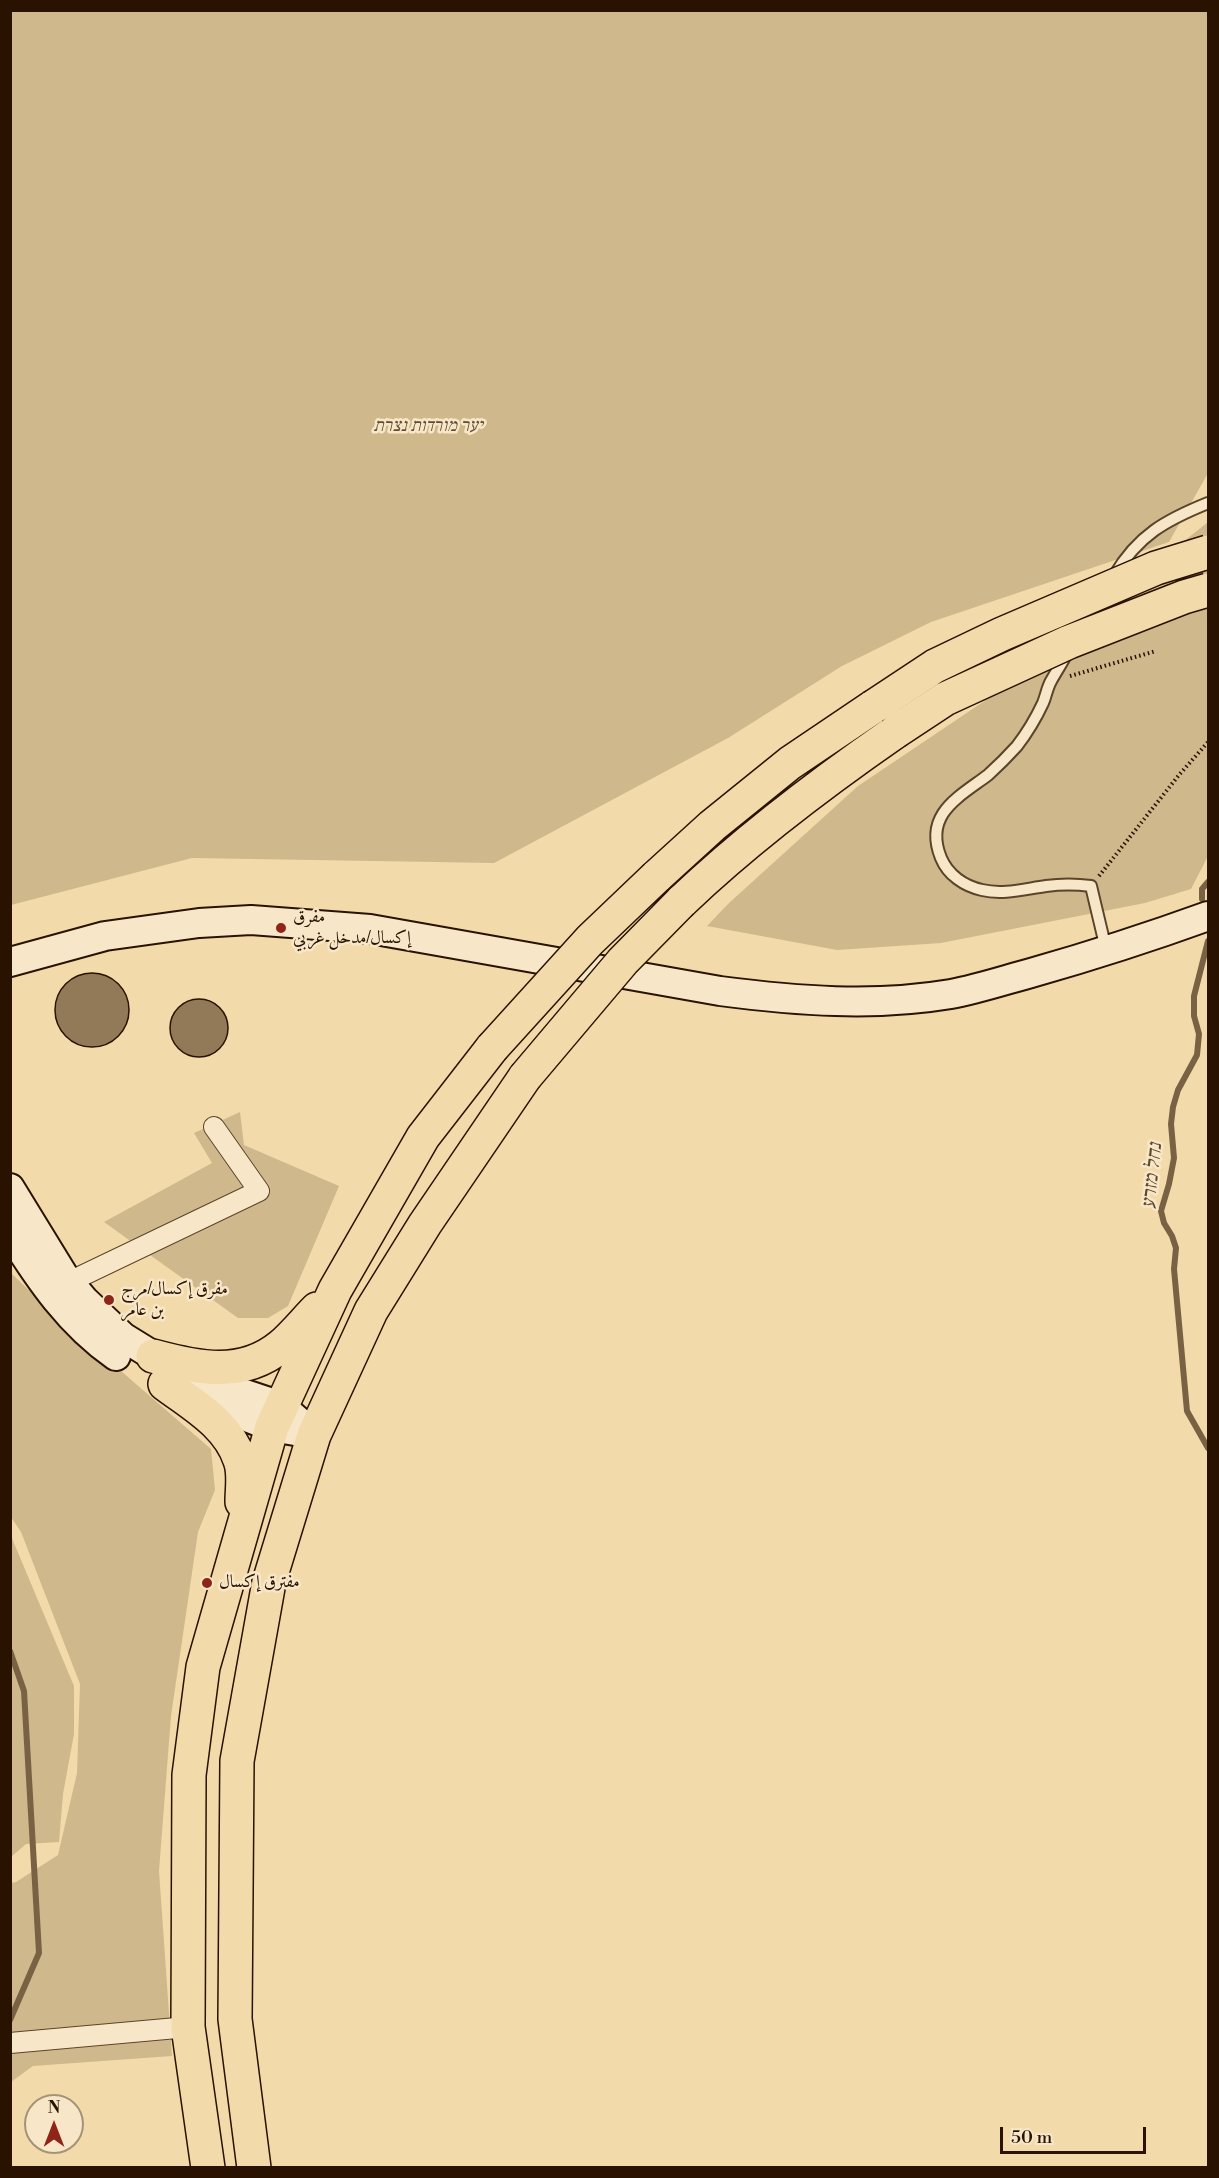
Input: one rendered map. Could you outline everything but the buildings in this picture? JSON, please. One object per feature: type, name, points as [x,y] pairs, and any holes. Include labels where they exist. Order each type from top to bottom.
[{"type":"highway","points":[[208,2168],[188,2027],[189,1775],[203,1667],[277,1416],[335,1290],[423,1137],[492,1048],[590,940],[712,826],[790,763],[935,666],[1002,634],[1156,568],[1209,552]]},
{"type":"highway","points":[[254,2168],[236,2019],[237,1761],[269,1582],[314,1435],[372,1311],[425,1224],[525,1077],[623,961],[719,865],[822,783],[945,699],[1068,642],[1184,597],[1209,590]]},
{"type":"highway","points":[[159,1370],[184,1365],[223,1369],[243,1366],[263,1358],[282,1346],[335,1290]]},
{"type":"highway","points":[[159,1370],[222,1428],[230,1439],[240,1460],[243,1477],[240,1540]]},
{"type":"main road","points":[[15,962],[105,936],[199,922],[250,920],[370,929],[720,991],[807,1001],[867,1002],[952,994],[1106,951],[1209,916]]},
{"type":"main road","points":[[10,1188],[69,1282],[105,1322],[159,1370]]},
{"type":"main road","points":[[10,1232],[54,1298],[113,1354],[159,1370],[170,1366],[209,1382],[314,1435]]},
{"type":"street","points":[[69,1282],[259,1191],[214,1127]]},
{"type":"street","points":[[10,2043],[188,2027]]},
{"type":"lane","points":[[1096,606],[1124,558],[1150,533],[1174,517],[1209,503]]},
{"type":"lane","points":[[1084,625],[1050,682],[1035,719],[1018,744],[990,773],[959,794],[948,806],[939,822],[936,836],[943,864],[952,876],[979,890],[993,893],[1071,884],[1091,886],[1106,951]]},
{"type":"path","points":[[1050,682],[1156,651]]},
{"type":"path","points":[[1091,886],[1179,775],[1209,742]]},
{"type":"green space","name":"יער מורדות נצרת","points":[[11,11],[1208,11],[1208,473],[1169,542],[931,622],[842,666],[728,738],[494,863],[192,858],[11,905]]},
{"type":"green space","points":[[1208,522],[1208,856],[1191,889],[1145,903],[941,943],[837,950],[707,926],[729,903],[858,786],[983,702]]},
{"type":"green space","points":[[240,1112],[244,1145],[339,1186],[288,1306],[268,1318],[238,1318],[104,1222],[212,1163],[194,1133]]},
{"type":"green space","points":[[10,1272],[39,1300],[211,1449],[215,1490],[198,1532],[171,1716],[159,1871],[172,2056],[33,2066],[11,2082],[11,1883],[58,1855],[77,1773],[80,1684],[21,1532],[11,1517]]},
{"type":"green space","points":[[11,1536],[74,1686],[74,1734],[63,1794],[59,1842],[26,1844],[11,1857]]},
{"type":"waterway","name":"נחל מזרע","points":[[1202,899],[1202,889],[1208,882]]},
{"type":"waterway","name":"נחל מזרע","points":[[1208,941],[1194,996],[1194,1016],[1199,1034],[1197,1055],[1178,1090],[1173,1107],[1171,1124],[1174,1158],[1161,1211],[1176,1248],[1174,1269],[1187,1411],[1208,1448]]},
{"type":"waterway","points":[[10,1651],[24,1691],[39,1953],[10,2020]]},
{"type":"place","name":"مفرق إكسال/مدخل غربي","points":[[281,928]]},
{"type":"place","name":"مفرق إكسال/مرج بن عامر","points":[[109,1300]]},
{"type":"place","name":"مفترق إكسال","points":[[207,1583]]}]
